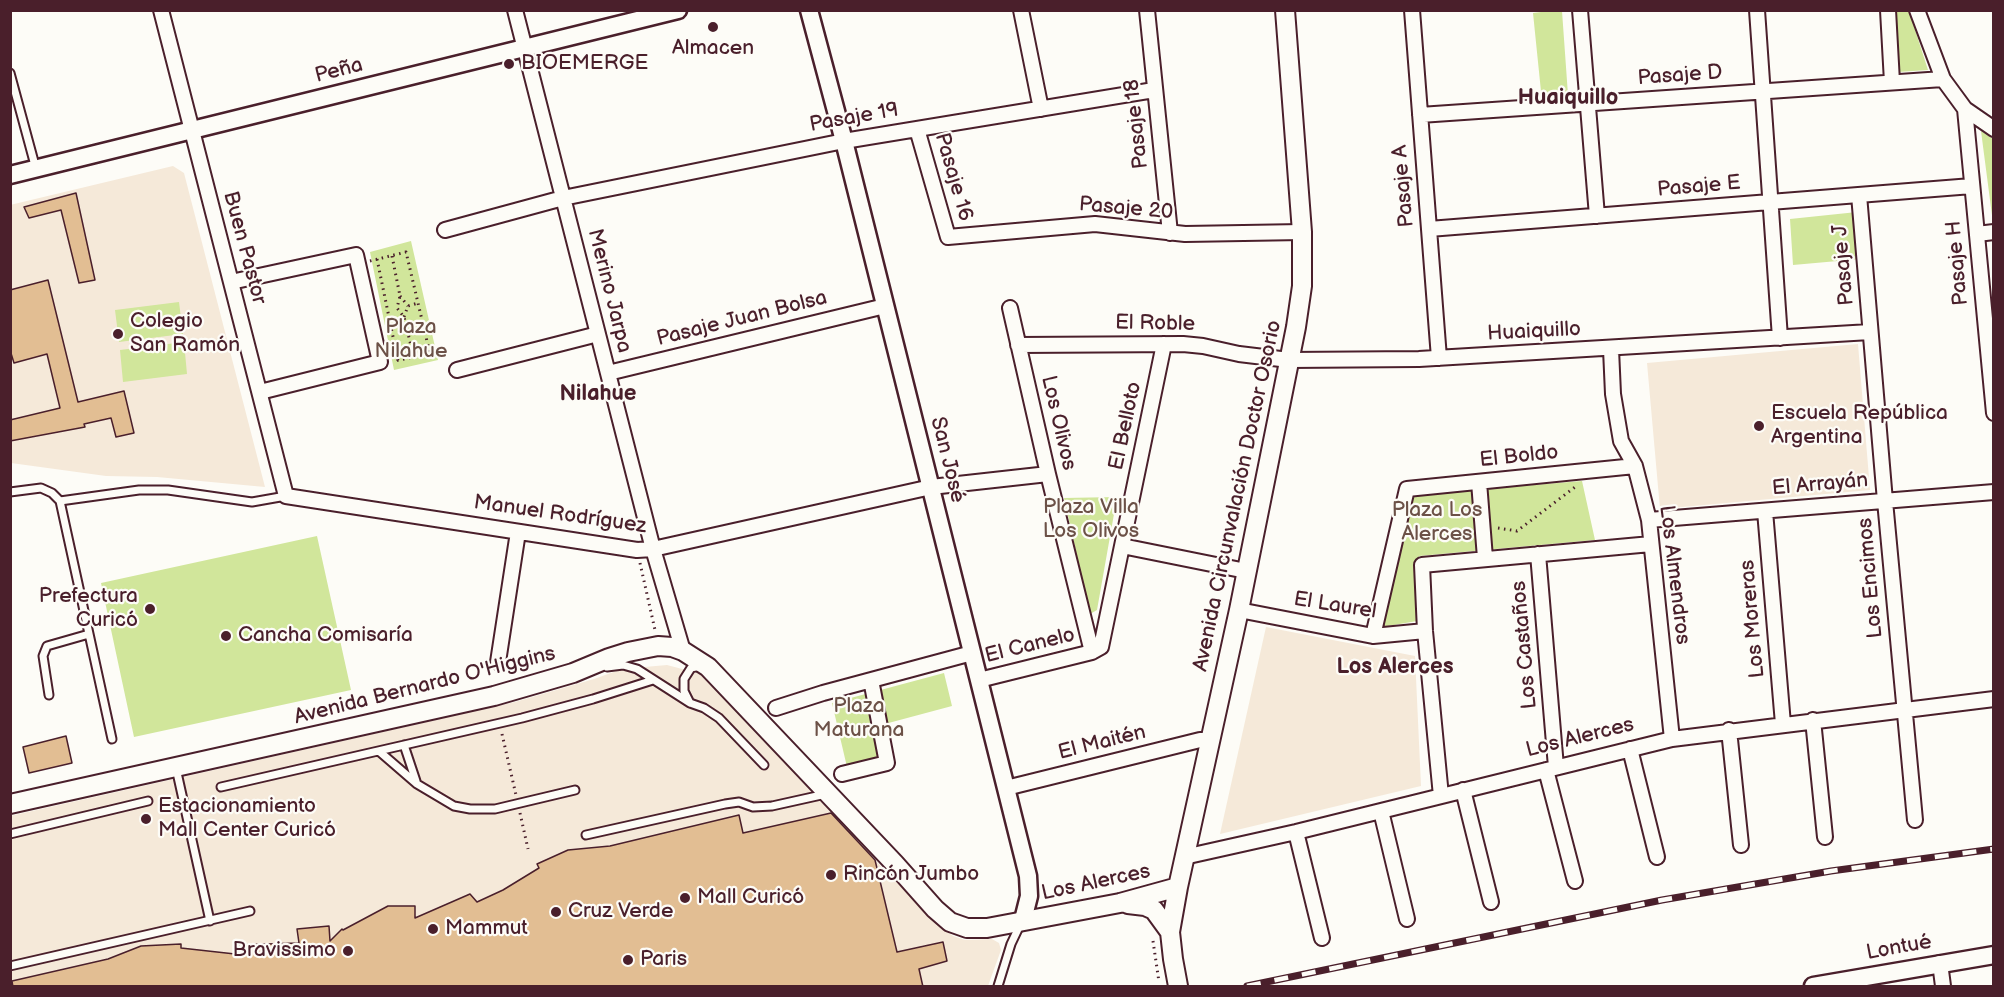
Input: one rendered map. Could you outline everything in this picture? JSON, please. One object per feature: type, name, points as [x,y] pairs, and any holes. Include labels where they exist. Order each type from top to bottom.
[{"type":"main road","name":"Avenida Circunvalación Doctor Osorio","points":[[1178,987],[1170,932],[1184,857],[1239,609],[1302,286],[1302,232],[1285,10]]},
{"type":"main road","name":"Avenida Bernardo O'Higgins","points":[[10,804],[494,696],[573,673],[628,652],[658,646],[683,651],[708,667],[829,793],[934,909],[950,922],[975,929],[1023,921]]},
{"type":"main road","name":"Los Alerces","points":[[1023,921],[1120,903],[1178,887]]},
{"type":"main road","points":[[1120,903],[1145,906],[1154,910],[1170,932]]},
{"type":"street","name":"Buen Pastor","points":[[161,10],[286,496]]},
{"type":"street","name":"Merino Jarpa","points":[[515,10],[653,549],[683,651]]},
{"type":"street","name":"Peña","points":[[10,175],[678,10]]},
{"type":"street","name":"San José","points":[[809,10],[844,141],[1028,876],[1029,896],[1023,921]]},
{"type":"street","points":[[1021,10],[1041,109]]},
{"type":"street","name":"Pasaje 18","points":[[1147,10],[1170,233]]},
{"type":"street","name":"Pasaje A","points":[[1412,10],[1439,358]]},
{"type":"street","points":[[1580,10],[1597,216]]},
{"type":"street","points":[[1757,10],[1780,338]]},
{"type":"street","points":[[1888,10],[1892,82]]},
{"type":"street","points":[[1917,10],[1942,79],[1965,109],[1994,129]]},
{"type":"street","name":"Pasaje D","points":[[1420,115],[1942,79]]},
{"type":"street","name":"Pasaje 19","points":[[445,230],[563,198],[844,141],[1154,90]]},
{"type":"street","name":"Pasaje H","points":[[1965,109],[1994,413]]},
{"type":"street","name":"Pasaje 16","points":[[917,129],[948,237]]},
{"type":"street","name":"Pasaje E","points":[[1429,229],[1972,186]]},
{"type":"street","name":"Pasaje J","points":[[1859,195],[1870,332]]},
{"type":"street","name":"Pasaje 20","points":[[948,237],[1079,224],[1113,225],[1185,234],[1302,232]]},
{"type":"street","points":[[1977,234],[1994,232]]},
{"type":"street","points":[[231,282],[357,259],[380,362],[260,392]]},
{"type":"street","name":"Pasaje Juan Bolsa","points":[[608,373],[885,306]]},
{"type":"street","name":"Los Olivos","points":[[1010,308],[1092,652]]},
{"type":"street","name":"Huaiquillo","points":[[1289,360],[1439,358],[1870,332]]},
{"type":"street","name":"Los Encimos","points":[[1870,332],[1915,820]]},
{"type":"street","points":[[457,370],[598,334]]},
{"type":"street","name":"El Belloto","points":[[1092,652],[1101,647],[1164,344]]},
{"type":"street","name":"El Roble","points":[[1018,345],[1203,346],[1239,354],[1289,360]]},
{"type":"street","name":"Los Almendros","points":[[1611,349],[1613,394],[1621,441],[1635,466],[1649,520],[1672,739]]},
{"type":"street","name":"El Boldo","points":[[1373,636],[1407,489],[1635,466]]},
{"type":"street","name":"Manuel Rodríguez","points":[[286,496],[637,550],[653,549],[931,487],[1048,474]]},
{"type":"street","points":[[1479,482],[1485,558]]},
{"type":"street","name":"El Arrayán","points":[[1649,520],[1994,492]]},
{"type":"street","name":"Los Moreras","points":[[1765,511],[1783,724]]},
{"type":"street","points":[[498,662],[518,532]]},
{"type":"street","points":[[1441,796],[1425,631],[1422,565],[1651,544]]},
{"type":"street","points":[[1122,546],[1246,571]]},
{"type":"street","name":"Los Castaños","points":[[1538,554],[1551,769],[1575,881]]},
{"type":"street","name":"El Laurel","points":[[1239,609],[1373,636],[1425,631]]},
{"type":"street","name":"El Canelo","points":[[979,680],[1092,652]]},
{"type":"street","points":[[776,708],[972,653]]},
{"type":"street","points":[[842,774],[887,763],[871,680]]},
{"type":"street","name":"Los Alerces","points":[[1184,857],[1296,832],[1672,739],[1729,730],[1993,699]]},
{"type":"street","points":[[1813,720],[1825,837]]},
{"type":"street","points":[[1729,730],[1741,844]]},
{"type":"street","name":"El Maitén","points":[[1006,788],[1200,740],[1209,740]]},
{"type":"street","points":[[1630,749],[1657,857]]},
{"type":"street","points":[[1463,790],[1491,902]]},
{"type":"street","points":[[1381,811],[1407,919]]},
{"type":"street","points":[[1296,832],[1322,938]]},
{"type":"street","name":"Lontué","points":[[1813,987],[1994,954]]},
{"type":"street","points":[[1940,963],[1943,987]]},
{"type":"lane","points":[[10,73],[36,169]]},
{"type":"lane","points":[[10,492],[41,488],[52,493],[60,501],[112,739]]},
{"type":"lane","points":[[60,501],[140,490],[168,490],[252,502],[286,496]]},
{"type":"lane","points":[[49,695],[44,656],[47,646],[89,634]]},
{"type":"lane","points":[[573,673],[614,665],[629,665],[690,703],[719,717],[764,765]]},
{"type":"lane","points":[[690,703],[683,686],[687,672],[691,668],[708,667]]},
{"type":"lane","points":[[221,787],[500,723],[584,702],[653,680]]},
{"type":"lane","points":[[404,745],[417,784]]},
{"type":"lane","points":[[380,752],[417,784],[454,806],[470,809],[495,809],[575,790]]},
{"type":"lane","points":[[176,768],[210,921]]},
{"type":"lane","points":[[586,835],[725,804],[739,802],[753,807],[772,806],[829,793]]},
{"type":"lane","points":[[10,834],[148,801]]},
{"type":"lane","points":[[10,966],[250,911]]},
{"type":"lane","points":[[998,987],[1011,944],[1023,921]]},
{"type":"path","points":[[357,259],[377,259],[406,252],[430,354],[398,361],[380,362]]},
{"type":"path","points":[[392,256],[400,296],[397,308]]},
{"type":"path","points":[[377,259],[398,361]]},
{"type":"path","points":[[400,296],[408,306]]},
{"type":"path","points":[[408,306],[418,303]]},
{"type":"path","points":[[404,317],[408,306]]},
{"type":"path","points":[[387,310],[397,308]]},
{"type":"path","points":[[397,308],[404,317],[414,358]]},
{"type":"path","points":[[1484,526],[1517,531],[1582,481],[1586,471]]},
{"type":"path","points":[[637,550],[658,646]]},
{"type":"path","points":[[500,723],[528,849]]},
{"type":"shaded area","name":"Colegio San Ramón","points":[[173,166],[184,173],[265,487],[157,477],[106,476],[11,463],[10,205]]},
{"type":"shaded area","name":"Escuela República Argentina","points":[[1858,344],[1870,490],[1660,509],[1647,363]]},
{"type":"shaded area","points":[[1266,627],[1415,656],[1421,786],[1220,834]]},
{"type":"shaded area","points":[[667,665],[701,674],[710,681],[875,860],[942,928],[953,936],[965,940],[992,939],[999,943],[1001,950],[988,986],[11,986],[10,816],[515,702],[622,669]]},
{"type":"green space","points":[[1562,11],[1569,109],[1543,111],[1533,13]]},
{"type":"green space","points":[[1894,11],[1909,11],[1928,70],[1898,72]]},
{"type":"green space","points":[[1981,131],[1993,139],[1993,223]]},
{"type":"green space","points":[[1857,212],[1860,259],[1793,265],[1790,219]]},
{"type":"green space","name":"Plaza Nilahue","points":[[411,241],[438,360],[394,370],[370,252]]},
{"type":"green space","points":[[179,302],[183,334],[119,342],[115,310]]},
{"type":"green space","points":[[184,342],[187,374],[123,382],[120,350]]},
{"type":"green space","name":"Plaza Los Alerces","points":[[1582,481],[1595,540],[1419,556],[1417,621],[1382,627],[1411,495]]},
{"type":"green space","name":"Plaza Villa Los Olivos","points":[[1117,497],[1097,610],[1090,614],[1064,498]]},
{"type":"green space","name":"Cancha Comisaría","points":[[317,536],[351,690],[134,737],[101,583]]},
{"type":"green space","name":"Plaza Maturana","points":[[944,673],[952,706],[881,725],[887,757],[847,767],[832,703]]},
{"type":"building","points":[[76,193],[95,280],[79,283],[61,210],[29,218],[24,207]]},
{"type":"building","points":[[48,280],[78,402],[124,391],[134,433],[116,437],[111,418],[84,424],[85,427],[10,441],[10,420],[60,408],[47,354],[14,363],[10,350],[10,290]]},
{"type":"building","points":[[66,736],[72,763],[29,773],[23,747]]},
{"type":"building","name":"Mall Curicó","points":[[831,813],[875,860],[897,952],[943,942],[947,961],[919,969],[923,987],[13,987],[12,981],[108,959],[141,946],[181,944],[181,948],[235,954],[234,945],[299,943],[297,929],[329,926],[330,941],[342,929],[388,906],[415,906],[415,918],[470,894],[477,902],[503,890],[539,868],[537,864],[568,850],[610,846],[739,815],[743,833]]},
{"type":"railway","points":[[1247,986],[1662,900],[1831,871],[1994,849]]},
{"type":"place","name":"Almacen","points":[[713,27]]},
{"type":"place","name":"BIOEMERGE","points":[[509,64]]},
{"type":"place","name":"Colegio San Ramón","points":[[118,334]]},
{"type":"place","name":"Escuela República Argentina","points":[[1759,426]]},
{"type":"place","name":"Prefectura Curicó","points":[[150,609]]},
{"type":"place","name":"Cancha Comisaría","points":[[226,636]]},
{"type":"place","name":"Estacionamiento Mall Center Curicó","points":[[146,819]]},
{"type":"place","name":"Rincón Jumbo","points":[[831,875]]},
{"type":"place","name":"Mall Curicó","points":[[685,898]]},
{"type":"place","name":"Cruz Verde","points":[[556,912]]},
{"type":"place","name":"Mammut","points":[[433,929]]},
{"type":"place","name":"Bravissimo","points":[[348,951]]},
{"type":"place","name":"Paris","points":[[628,960]]},
{"type":"district","name":"Huaiquillo","points":[[1568,98]]},
{"type":"district","name":"Nilahue","points":[[598,394]]},
{"type":"district","name":"Los Alerces","points":[[1395,667]]}]
